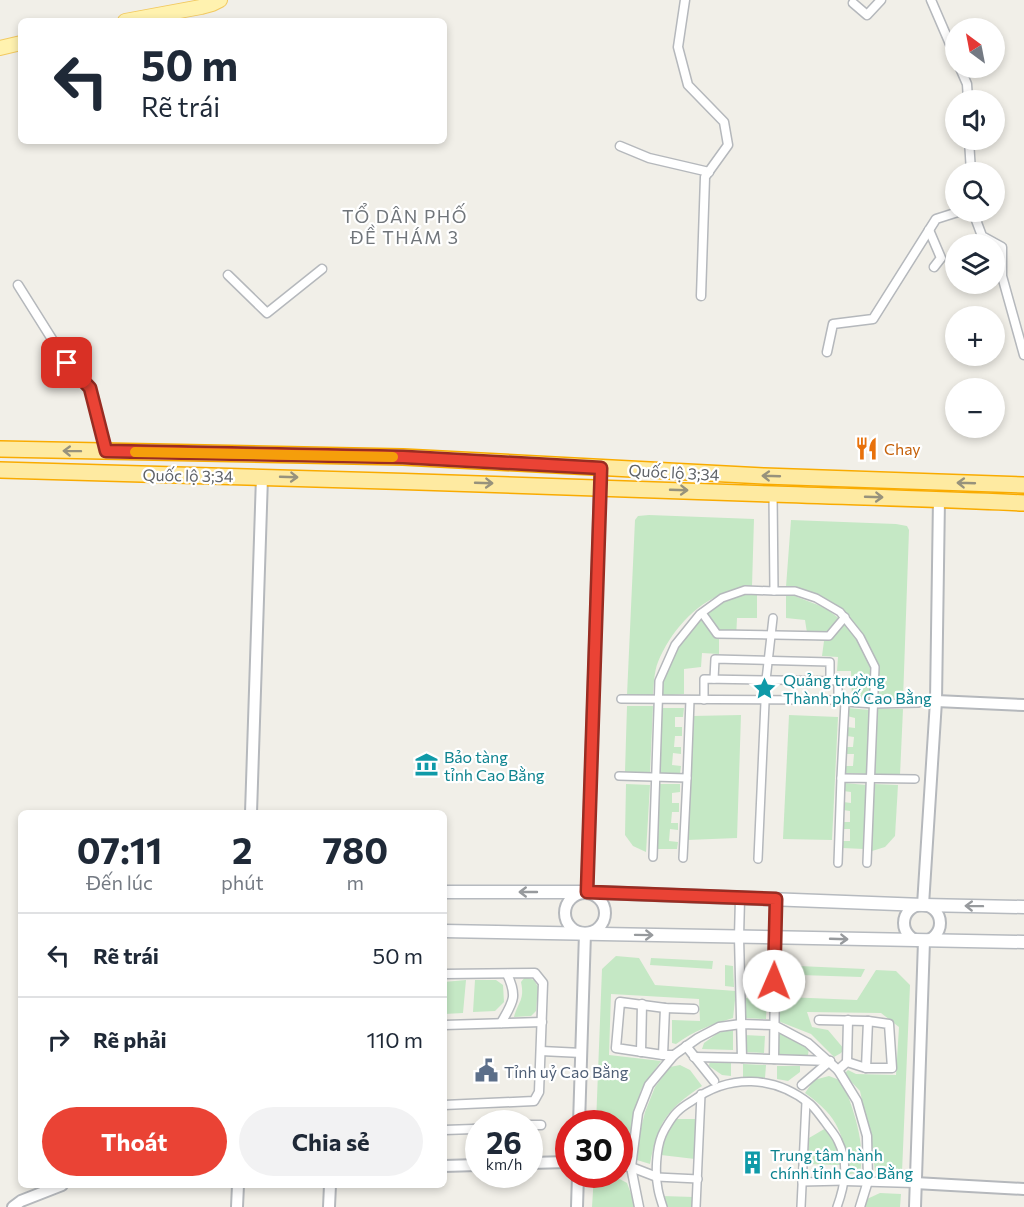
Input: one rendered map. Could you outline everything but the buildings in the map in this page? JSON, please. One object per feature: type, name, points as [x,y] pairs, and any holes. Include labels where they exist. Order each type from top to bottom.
[{"type":"highway","name":"Quốc lộ 3;34","points":[[0,449],[398,457],[764,476],[1024,485]]},
{"type":"highway","points":[[398,457],[398,481]]},
{"type":"highway","points":[[600,487],[601,468]]},
{"type":"highway","name":"Quốc lộ 3;34","points":[[0,470],[600,487],[1024,503]]},
{"type":"highway","points":[[939,482],[939,499]]},
{"type":"main road","points":[[141,18],[201,7],[220,0]]},
{"type":"main road","points":[[0,48],[18,44]]},
{"type":"main road","points":[[447,892],[587,892],[1024,907]]},
{"type":"main road","points":[[447,931],[1024,942]]},
{"type":"street","points":[[685,0],[678,47],[688,86],[724,122],[728,145],[705,177],[701,296]]},
{"type":"street","points":[[854,3],[867,15],[880,0]]},
{"type":"street","points":[[931,0],[945,32]]},
{"type":"street","points":[[620,146],[649,158],[709,172]]},
{"type":"street","points":[[826,352],[833,324],[873,319],[936,219],[945,216]]},
{"type":"street","points":[[977,222],[982,236],[1002,247],[1002,276],[1024,355]]},
{"type":"street","points":[[929,230],[940,258],[934,267]]},
{"type":"street","points":[[228,275],[267,314],[322,269]]},
{"type":"street","points":[[18,285],[67,363],[90,388],[106,451]]},
{"type":"street","points":[[250,810],[262,477]]},
{"type":"street","points":[[587,892],[600,487]]},
{"type":"street","points":[[773,494],[774,591]]},
{"type":"street","points":[[923,905],[936,701],[939,499]]},
{"type":"street","points":[[653,857],[659,681],[675,645],[702,613],[722,598],[745,590],[795,591],[816,598],[840,612],[860,637],[875,667],[867,863]]},
{"type":"street","points":[[702,613],[717,634],[829,636],[845,617]]},
{"type":"street","points":[[758,860],[766,680],[773,618]]},
{"type":"street","points":[[714,679],[715,659],[830,662],[830,681]]},
{"type":"street","points":[[704,700],[704,679],[838,681],[841,701],[838,862]]},
{"type":"street","points":[[621,699],[918,703]]},
{"type":"street","points":[[683,858],[690,700]]},
{"type":"street","points":[[936,701],[1024,705]]},
{"type":"street","points":[[619,776],[687,778]]},
{"type":"street","points":[[841,778],[915,779]]},
{"type":"street","points":[[587,892],[594,894],[603,903],[605,917],[598,928],[585,933],[568,925],[564,912],[574,896],[587,892]]},
{"type":"street","points":[[740,898],[741,1058]]},
{"type":"street","points":[[774,1059],[776,899]]},
{"type":"street","points":[[923,905],[934,910],[940,920],[938,932],[929,940],[924,941],[918,941],[908,934],[904,924],[912,909],[923,905]]},
{"type":"street","points":[[580,1110],[585,933]]},
{"type":"street","points":[[915,1207],[924,941]]},
{"type":"street","points":[[447,974],[536,973],[543,983],[539,1092],[534,1101],[447,1105]]},
{"type":"street","points":[[501,1023],[513,1002],[513,987],[507,974]]},
{"type":"street","points":[[674,1055],[616,1048],[620,1002],[664,1008],[694,1009]]},
{"type":"street","points":[[641,1052],[642,1004]]},
{"type":"street","points":[[663,1055],[664,1008]]},
{"type":"street","points":[[819,1020],[889,1024],[892,1068],[867,1068],[847,1062]]},
{"type":"street","points":[[837,1070],[847,1062],[848,1020]]},
{"type":"street","points":[[867,1068],[868,1021]]},
{"type":"street","points":[[447,1025],[542,1022]]},
{"type":"street","points":[[633,1152],[638,1113],[649,1085],[674,1055],[719,1027],[741,1024],[774,1025],[808,1043],[830,1062],[857,1101],[867,1136],[868,1181],[860,1207]]},
{"type":"street","points":[[686,1046],[714,1084]]},
{"type":"street","points":[[541,1051],[582,1053]]},
{"type":"street","points":[[694,1057],[830,1062]]},
{"type":"street","points":[[792,1093],[830,1062]]},
{"type":"street","points":[[663,1207],[657,1189],[657,1161],[662,1135],[676,1112],[714,1084],[752,1081],[768,1083],[792,1093],[812,1106],[838,1139],[844,1158],[845,1181],[837,1207]]},
{"type":"street","points":[[696,1207],[701,1094]]},
{"type":"street","points":[[801,1207],[806,1102]]},
{"type":"street","points":[[447,1130],[465,1129]]},
{"type":"street","points":[[447,1166],[465,1165]]},
{"type":"street","points":[[633,1168],[657,1177],[698,1179]]},
{"type":"street","points":[[633,1177],[639,1207]]},
{"type":"street","points":[[802,1182],[868,1181],[1024,1189]]},
{"type":"street","points":[[13,1207],[21,1201],[54,1188]]},
{"type":"street","points":[[237,1207],[238,1188]]},
{"type":"street","points":[[329,1207],[330,1188]]},
{"type":"street","points":[[577,1207],[578,1188]]},
{"type":"green space","points":[[638,516],[754,519],[752,586],[725,593],[693,612],[676,630],[663,651],[656,670],[653,695],[627,695],[635,520]]},
{"type":"green space","points":[[791,520],[907,526],[909,530],[903,700],[878,699],[878,678],[875,665],[848,617],[814,596],[786,587]]},
{"type":"green space","points":[[757,593],[757,618],[737,618],[736,639],[719,638],[719,654],[702,653],[701,667],[684,669],[684,694],[660,696],[672,658],[692,626],[724,600]]},
{"type":"green space","points":[[786,594],[818,605],[845,623],[858,640],[873,669],[873,698],[852,698],[851,671],[837,671],[838,657],[822,656],[824,641],[807,639],[805,620],[786,618]]},
{"type":"green space","points":[[627,706],[653,706],[650,773],[625,772]]},
{"type":"green space","points":[[660,708],[684,708],[683,717],[675,717],[675,727],[682,727],[682,736],[675,736],[674,747],[681,747],[681,754],[673,753],[672,765],[681,766],[680,774],[658,773]]},
{"type":"green space","points":[[847,708],[870,710],[868,774],[845,773],[845,766],[853,766],[854,754],[846,754],[846,747],[853,747],[854,737],[847,736],[847,727],[855,728],[855,718],[847,716]]},
{"type":"green space","points":[[877,709],[903,709],[900,775],[875,775]]},
{"type":"green space","points":[[741,715],[737,838],[687,840],[692,716]]},
{"type":"green space","points":[[789,715],[838,717],[832,840],[783,839]]},
{"type":"green space","points":[[844,783],[867,785],[864,849],[842,848],[842,841],[850,841],[850,829],[843,829],[843,822],[850,822],[850,811],[843,810],[843,802],[851,803],[851,792],[843,791]]},
{"type":"green space","points":[[626,784],[650,785],[646,852],[633,846],[625,835]]},
{"type":"green space","points":[[657,784],[680,784],[680,792],[672,793],[672,803],[679,803],[679,812],[672,812],[671,823],[678,823],[678,830],[670,829],[669,841],[678,842],[677,849],[655,849]]},
{"type":"green space","points":[[874,784],[898,785],[895,836],[885,847],[872,851]]},
{"type":"green space","points":[[616,956],[639,958],[655,985],[736,991],[733,1018],[697,1031],[676,1044],[672,1043],[672,1020],[700,1021],[699,999],[611,994],[609,1055],[661,1061],[641,1090],[633,1122],[633,1110],[597,1110],[602,969]]},
{"type":"green space","points":[[651,958],[713,961],[712,969],[650,965]]},
{"type":"green space","points":[[725,965],[733,966],[734,987],[725,986]]},
{"type":"green space","points":[[799,966],[865,969],[861,977],[800,975]]},
{"type":"green space","points":[[780,968],[794,968],[793,975],[787,975],[786,991],[777,989]]},
{"type":"green space","points":[[876,970],[896,971],[910,985],[902,1172],[875,1171],[860,1091],[844,1074],[848,1070],[856,1074],[896,1075],[899,1027],[881,1013],[807,1012],[812,1027],[828,1030],[844,1049],[834,1057],[811,1034],[778,1021],[778,994],[787,997],[857,1000]]},
{"type":"green space","points":[[525,977],[534,980],[538,987],[536,1011],[531,1016],[514,1017],[522,997],[521,982]]},
{"type":"green space","points":[[466,980],[463,1013],[447,1014],[447,982]]},
{"type":"green space","points":[[475,980],[496,980],[503,985],[504,1002],[495,1011],[473,1012]]},
{"type":"green space","points":[[745,998],[767,999],[766,1019],[745,1018]]},
{"type":"green space","points":[[733,1029],[733,1050],[702,1049],[704,1043],[718,1033]]},
{"type":"green space","points":[[780,1033],[809,1048],[808,1055],[779,1055],[775,1050],[777,1036]]},
{"type":"green space","points":[[744,1035],[765,1036],[764,1053],[745,1052]]},
{"type":"green space","points":[[710,1060],[731,1062],[731,1076],[722,1075],[709,1066]]},
{"type":"green space","points":[[743,1064],[766,1065],[765,1078],[743,1077]]},
{"type":"green space","points":[[680,1065],[690,1070],[702,1086],[680,1102],[660,1127],[650,1164],[637,1160],[639,1136],[655,1087],[670,1067]]},
{"type":"green space","points":[[777,1066],[800,1066],[800,1072],[788,1081],[777,1079]]},
{"type":"green space","points":[[829,1076],[842,1081],[854,1114],[860,1138],[860,1173],[850,1174],[845,1148],[833,1119],[826,1110],[805,1093],[814,1080]]},
{"type":"green space","points":[[676,1119],[697,1119],[695,1159],[661,1155],[666,1135]]},
{"type":"green space","points":[[826,1128],[838,1147],[840,1165],[807,1164],[809,1138]]},
{"type":"green space","points":[[593,1188],[629,1188],[636,1207],[592,1207]]},
{"type":"green space","points":[[880,1193],[901,1194],[900,1207],[864,1207],[867,1199]]},
{"type":"green space","points":[[662,1196],[694,1197],[693,1207],[667,1207]]},
{"type":"slow traffic","points":[[135,452],[393,457]]},
{"type":"place","name":"Chay","points":[[866,448]]},
{"type":"place","name":"Quảng trường Thành phố Cao Bằng","points":[[765,688]]},
{"type":"place","name":"Bảo tàng tỉnh Cao Bằng","points":[[426,765]]},
{"type":"place","name":"Tỉnh uỷ Cao Bằng","points":[[486,1071]]},
{"type":"place","name":"Trung tâm hành chính tỉnh Cao Bằng","points":[[752,1163]]},
{"type":"district","name":"TỔ DÂN PHỐ ĐỀ THÁM 3","points":[[405,226]]},
{"type":"route","points":[[67,363],[90,388],[106,451],[403,457],[601,468],[587,892],[776,899],[774,981]]}]
